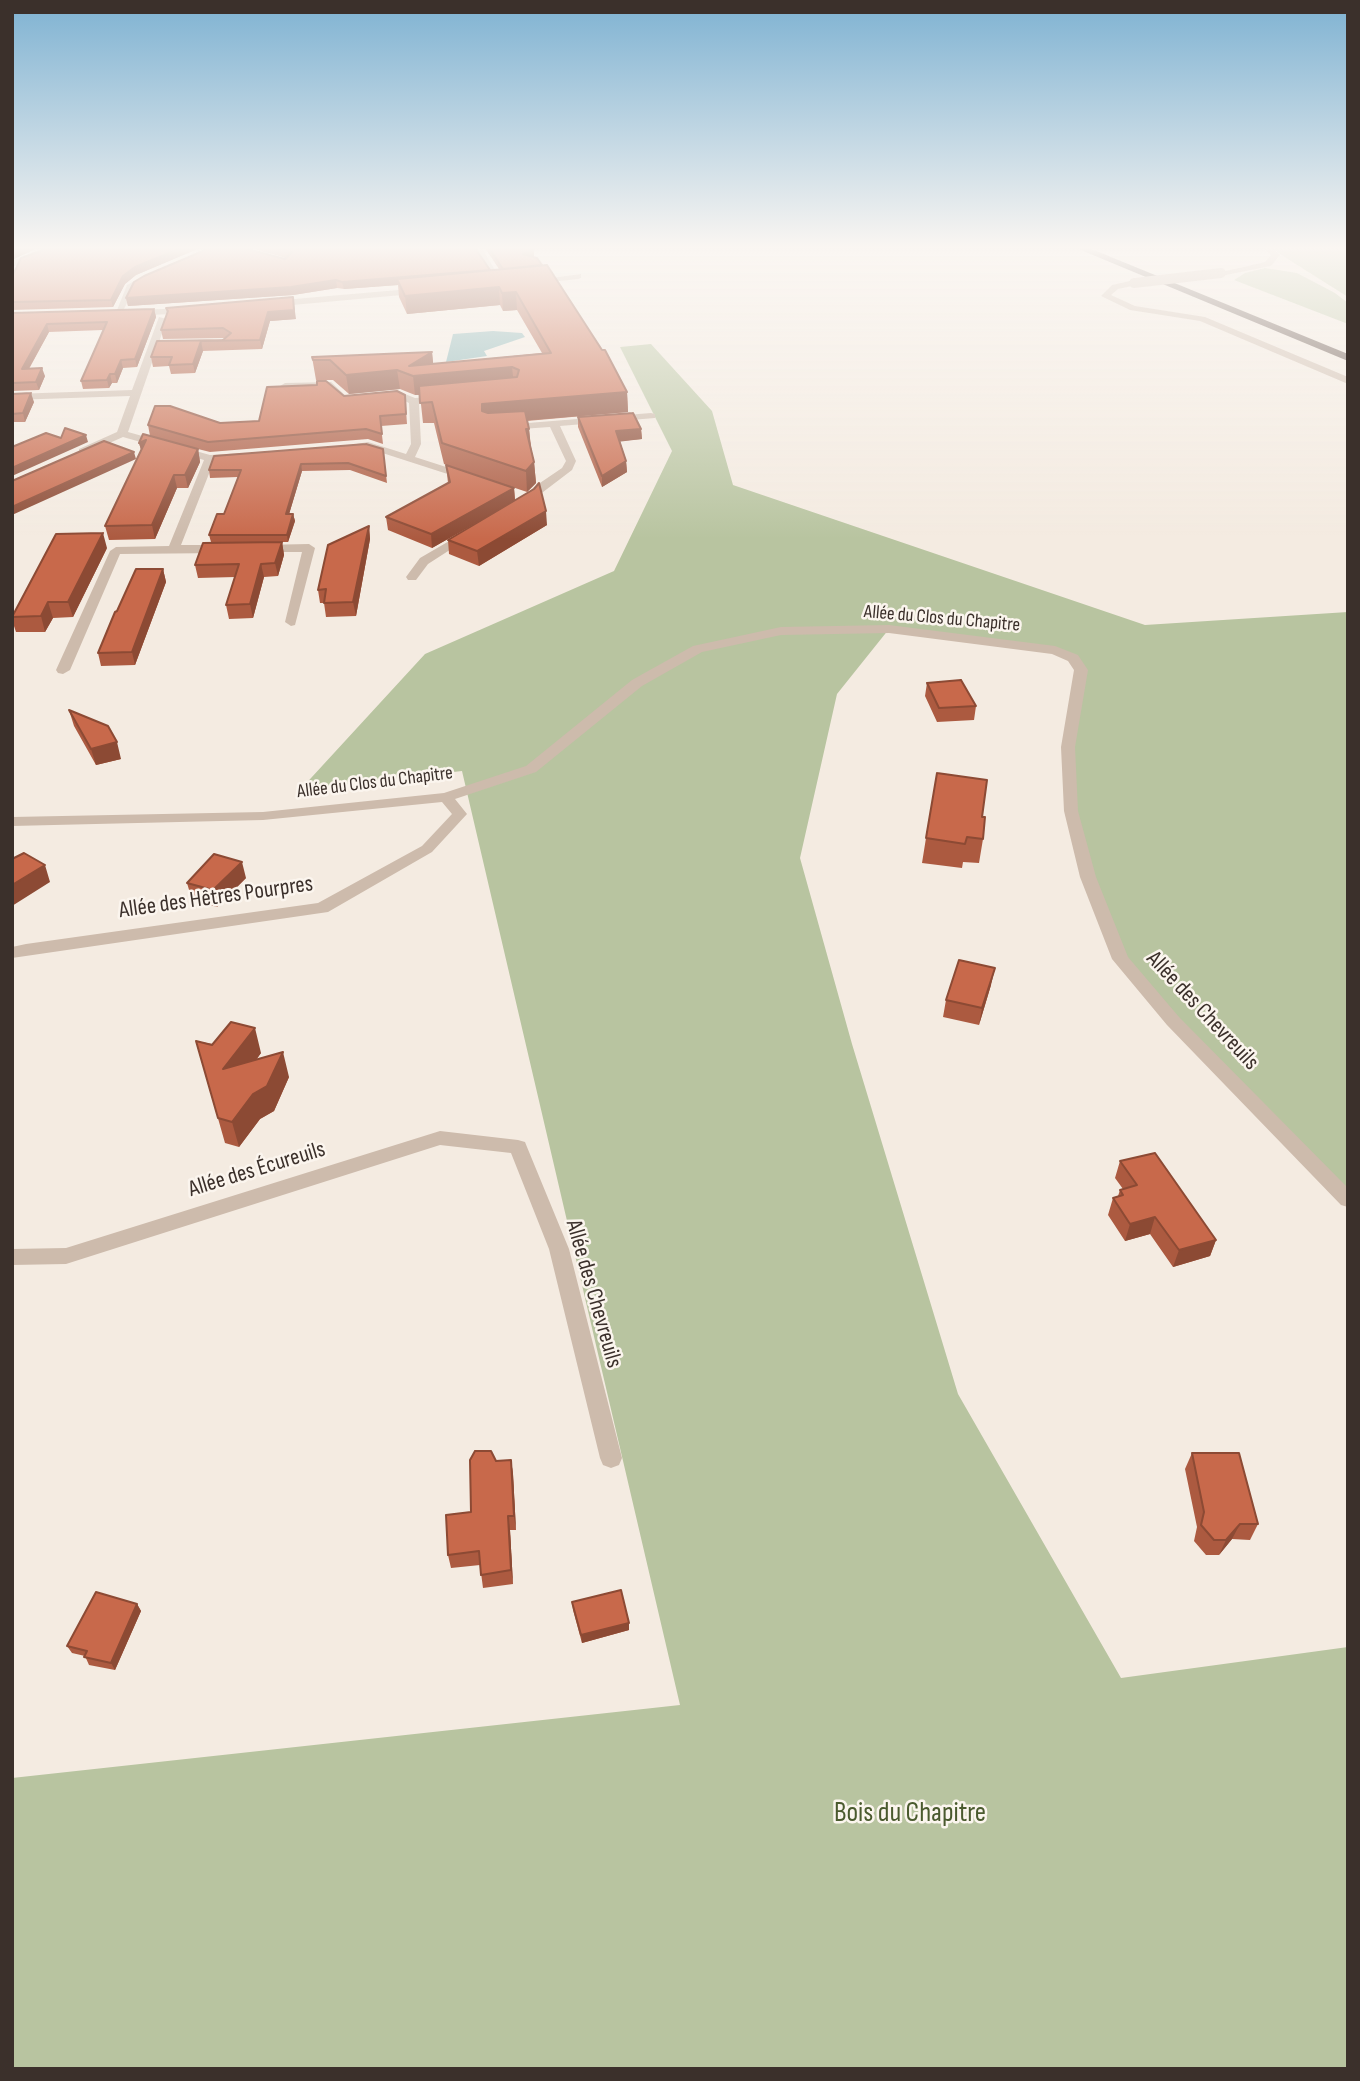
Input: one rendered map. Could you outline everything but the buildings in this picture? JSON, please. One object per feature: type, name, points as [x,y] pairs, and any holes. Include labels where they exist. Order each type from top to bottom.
[{"type":"highway","points":[[1315,345],[1344,357]]},
{"type":"street","points":[[122,434],[153,345]]},
{"type":"street","points":[[1263,345],[1348,381]]},
{"type":"street","points":[[285,386],[331,385],[345,400],[359,398]]},
{"type":"street","points":[[12,397],[135,393]]},
{"type":"street","points":[[373,397],[400,395],[414,401],[451,398]]},
{"type":"street","points":[[409,458],[416,444],[414,401]]},
{"type":"street","points":[[489,428],[651,416]]},
{"type":"street","points":[[506,512],[524,496],[567,470],[571,461],[553,424]]},
{"type":"street","points":[[73,456],[122,434],[210,457],[250,454]]},
{"type":"street","points":[[342,447],[368,445],[481,482]]},
{"type":"street","points":[[174,549],[210,457]]},
{"type":"street","points":[[412,577],[424,561],[482,526]]},
{"type":"street","points":[[255,548],[309,548],[291,622]]},
{"type":"street","points":[[63,670],[117,551],[242,549]]},
{"type":"street","name":"Allée du Clos du Chapitre","points":[[12,822],[263,816],[446,797],[531,769],[637,683],[698,649],[781,631],[889,629],[1055,650],[1073,658]]},
{"type":"street","name":"Allée des Chevreuils","points":[[1073,658],[1081,670],[1068,747],[1070,811],[1088,877],[1120,959],[1173,1021],[1348,1200]]},
{"type":"street","name":"Allée des Hêtres Pourpres","points":[[12,953],[322,908],[427,849],[460,814],[446,797]]},
{"type":"street","name":"Allée des Écureuils","points":[[12,1257],[66,1256],[440,1138],[518,1147]]},
{"type":"street","name":"Allée des Chevreuils","points":[[518,1147],[559,1249],[611,1458]]},
{"type":"green space","name":"Bois du Chapitre","points":[[652,345],[712,411],[733,485],[1145,625],[1348,612],[1348,1200],[1120,959],[1071,811],[1068,747],[1081,670],[1054,650],[889,629],[837,694],[800,858],[852,1044],[958,1394],[1121,1678],[1348,1647],[1348,2069],[12,2069],[12,1778],[680,1705],[462,771],[300,790],[425,654],[614,571],[672,451],[620,347]]},
{"type":"water","points":[[450,345],[501,345],[484,351],[487,356],[446,362]]}]
